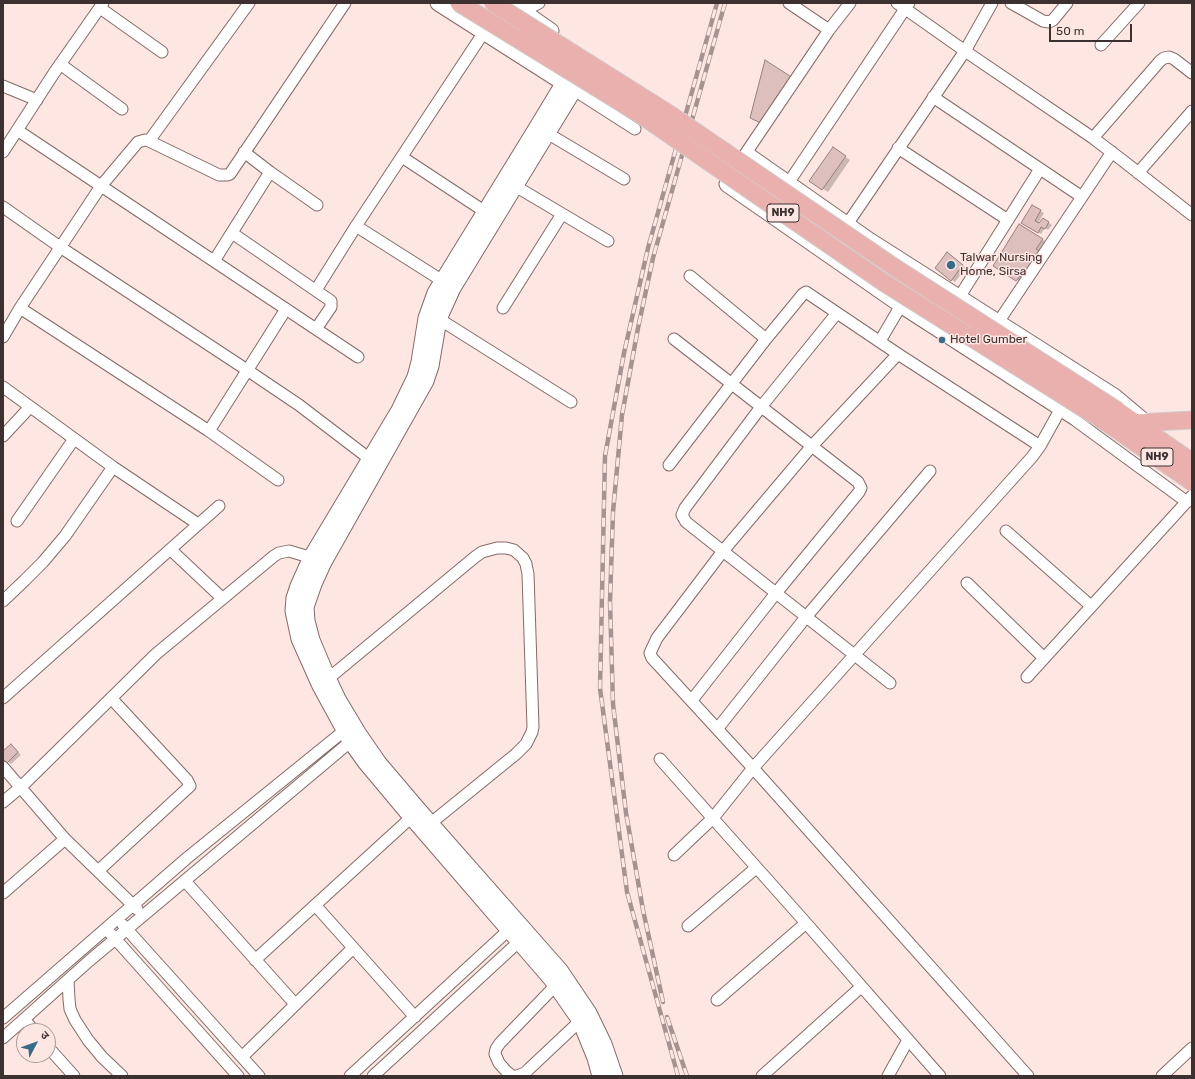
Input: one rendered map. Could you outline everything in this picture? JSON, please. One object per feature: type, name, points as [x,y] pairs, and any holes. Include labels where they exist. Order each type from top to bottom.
[{"type":"main road","name":"NH9","points":[[459,3],[638,113],[883,282],[1112,417],[1142,422],[1192,462]]},
{"type":"main road","name":"NH9","points":[[493,3],[671,114],[1112,417],[1192,482]]},
{"type":"main road","points":[[1142,422],[1192,420]]},
{"type":"street","points":[[149,141],[249,3]]},
{"type":"street","points":[[3,337],[20,308],[101,186],[138,142],[145,140],[149,141],[219,174],[227,175],[231,172],[345,3]]},
{"type":"street","points":[[438,3],[635,129]]},
{"type":"street","points":[[517,7],[539,3]]},
{"type":"street","points":[[789,3],[829,30]]},
{"type":"street","points":[[850,3],[829,30],[726,184],[726,187],[900,307],[1060,410],[1189,499],[1027,677]]},
{"type":"street","points":[[848,223],[965,51],[992,3]]},
{"type":"street","points":[[1010,3],[1043,21],[1049,22],[1053,20],[1067,3]]},
{"type":"street","points":[[1101,45],[1139,3]]},
{"type":"street","points":[[3,152],[60,64],[101,5],[162,52]]},
{"type":"street","points":[[789,182],[904,5],[965,51],[1093,138],[1138,173],[1190,210]]},
{"type":"street","points":[[517,7],[590,58],[590,60],[568,86]]},
{"type":"street","points":[[316,290],[356,226],[484,32]]},
{"type":"street","points":[[1093,138],[1164,58],[1169,57],[1174,59],[1192,73]]},
{"type":"street","points":[[60,64],[122,109]]},
{"type":"street","points":[[513,926],[415,814],[364,762],[352,732],[299,639],[293,611],[294,598],[298,586],[318,560],[374,462],[426,381],[431,366],[439,319],[448,284],[542,130],[562,85],[568,86]]},
{"type":"street","points":[[3,86],[36,100]]},
{"type":"street","points":[[933,97],[1082,197]]},
{"type":"street","points":[[1138,173],[1192,111]]},
{"type":"street","points":[[17,130],[358,357]]},
{"type":"street","points":[[542,130],[624,179]]},
{"type":"street","points":[[898,148],[1008,220]]},
{"type":"street","points":[[244,152],[317,205]]},
{"type":"street","points":[[747,152],[871,239],[1116,395],[1142,422]]},
{"type":"street","points":[[999,320],[1112,152]]},
{"type":"street","points":[[402,157],[491,215]]},
{"type":"street","points":[[960,296],[1040,169]]},
{"type":"street","points":[[214,261],[270,172]]},
{"type":"street","points":[[510,183],[608,241]]},
{"type":"street","points":[[3,207],[60,248],[299,405],[374,462]]},
{"type":"street","points":[[503,308],[562,214]]},
{"type":"street","points":[[356,226],[448,284]]},
{"type":"street","points":[[232,233],[331,301],[331,304],[316,329]]},
{"type":"street","points":[[690,276],[766,339]]},
{"type":"street","points":[[374,462],[415,377],[426,318],[435,293],[448,284]]},
{"type":"street","points":[[669,465],[766,339],[805,292],[808,292],[898,354],[1040,446]]},
{"type":"street","points":[[880,341],[900,307]]},
{"type":"street","points":[[20,308],[209,431],[278,480]]},
{"type":"street","points":[[209,431],[286,309]]},
{"type":"street","points":[[837,313],[761,407],[682,514],[686,522],[890,683]]},
{"type":"street","points":[[439,319],[571,402]]},
{"type":"street","points":[[674,339],[811,447],[858,482],[862,488],[776,593],[692,700]]},
{"type":"street","points":[[898,354],[811,447],[723,551],[657,638],[650,653],[652,658],[754,768],[1028,1076]]},
{"type":"street","points":[[3,388],[113,467],[198,524]]},
{"type":"street","points":[[3,436],[30,407]]},
{"type":"street","points":[[674,856],[713,818],[754,768],[1032,457],[1040,446],[1060,410]]},
{"type":"street","points":[[17,521],[74,439]]},
{"type":"street","points":[[3,601],[26,580],[52,552],[73,526],[113,467]]},
{"type":"street","points":[[718,728],[806,617],[930,471]]},
{"type":"street","points":[[3,698],[219,506]]},
{"type":"street","points":[[1006,531],[1091,606]]},
{"type":"street","points":[[324,682],[482,552],[490,549],[506,548],[514,550],[523,558],[528,574],[532,732],[526,744],[516,754],[431,823]]},
{"type":"street","points":[[171,550],[222,598]]},
{"type":"street","points":[[3,802],[156,654],[222,598],[279,553],[289,551],[318,560]]},
{"type":"street","points":[[967,583],[1044,658]]},
{"type":"street","points":[[98,871],[190,786],[187,780],[111,698]]},
{"type":"street","points":[[3,1038],[115,939],[184,881],[352,732]]},
{"type":"street","points":[[3,1018],[187,858],[352,732]]},
{"type":"street","points":[[660,759],[940,1076]]},
{"type":"street","points":[[3,768],[65,839],[144,915]]},
{"type":"street","points":[[415,814],[431,823],[523,938],[580,1021],[595,1058],[600,1076]]},
{"type":"street","points":[[255,960],[415,814]]},
{"type":"street","points":[[3,893],[65,839]]},
{"type":"street","points":[[688,926],[756,868]]},
{"type":"street","points":[[184,881],[295,1004]]},
{"type":"street","points":[[315,905],[415,1017]]},
{"type":"street","points":[[117,918],[259,1076]]},
{"type":"street","points":[[717,1000],[806,923]]},
{"type":"street","points":[[350,1076],[513,926]]},
{"type":"street","points":[[106,928],[238,1076]]},
{"type":"street","points":[[373,1076],[523,938]]},
{"type":"street","points":[[523,938],[560,970],[589,1013],[604,1044],[615,1076]]},
{"type":"street","points":[[242,1057],[353,948]]},
{"type":"street","points":[[68,980],[70,1009],[75,1020],[88,1040],[102,1057],[122,1076]]},
{"type":"street","points":[[556,985],[500,1043],[495,1054],[499,1063],[512,1076],[521,1075],[530,1069],[580,1021]]},
{"type":"street","points":[[762,1076],[861,987]]},
{"type":"street","points":[[24,1019],[27,1023]]},
{"type":"street","points":[[888,1076],[908,1040]]},
{"type":"street","points":[[1162,1076],[1192,1048]]},
{"type":"street","points":[[56,1056],[74,1076]]},
{"type":"building","points":[[765,60],[793,78],[761,123],[750,118]]},
{"type":"building","points":[[833,147],[846,156],[822,190],[809,181]]},
{"type":"building","points":[[1032,205],[1041,210],[1035,221],[1039,223],[1043,218],[1049,222],[1045,229],[1041,227],[1038,233],[1021,223]]},
{"type":"building","points":[[1019,224],[1043,239],[1036,249],[1041,252],[1024,279],[1020,276],[1016,281],[993,266]]},
{"type":"building","points":[[947,252],[963,265],[951,281],[935,268]]},
{"type":"building","points":[[11,744],[18,752],[7,763],[3,759],[3,751]]},
{"type":"railway","points":[[678,1076],[627,892],[600,688],[605,456],[624,353],[648,248],[717,3]]},
{"type":"railway","points":[[663,1002],[643,910],[626,813],[613,704],[610,601],[613,512],[622,415],[653,258],[725,3]]},
{"type":"railway","points":[[667,1017],[687,1076]]},
{"type":"place","name":"Talwar Nursing Home, Sirsa","points":[[951,265]]},
{"type":"place","name":"Hotel Gumber","points":[[942,340]]}]
